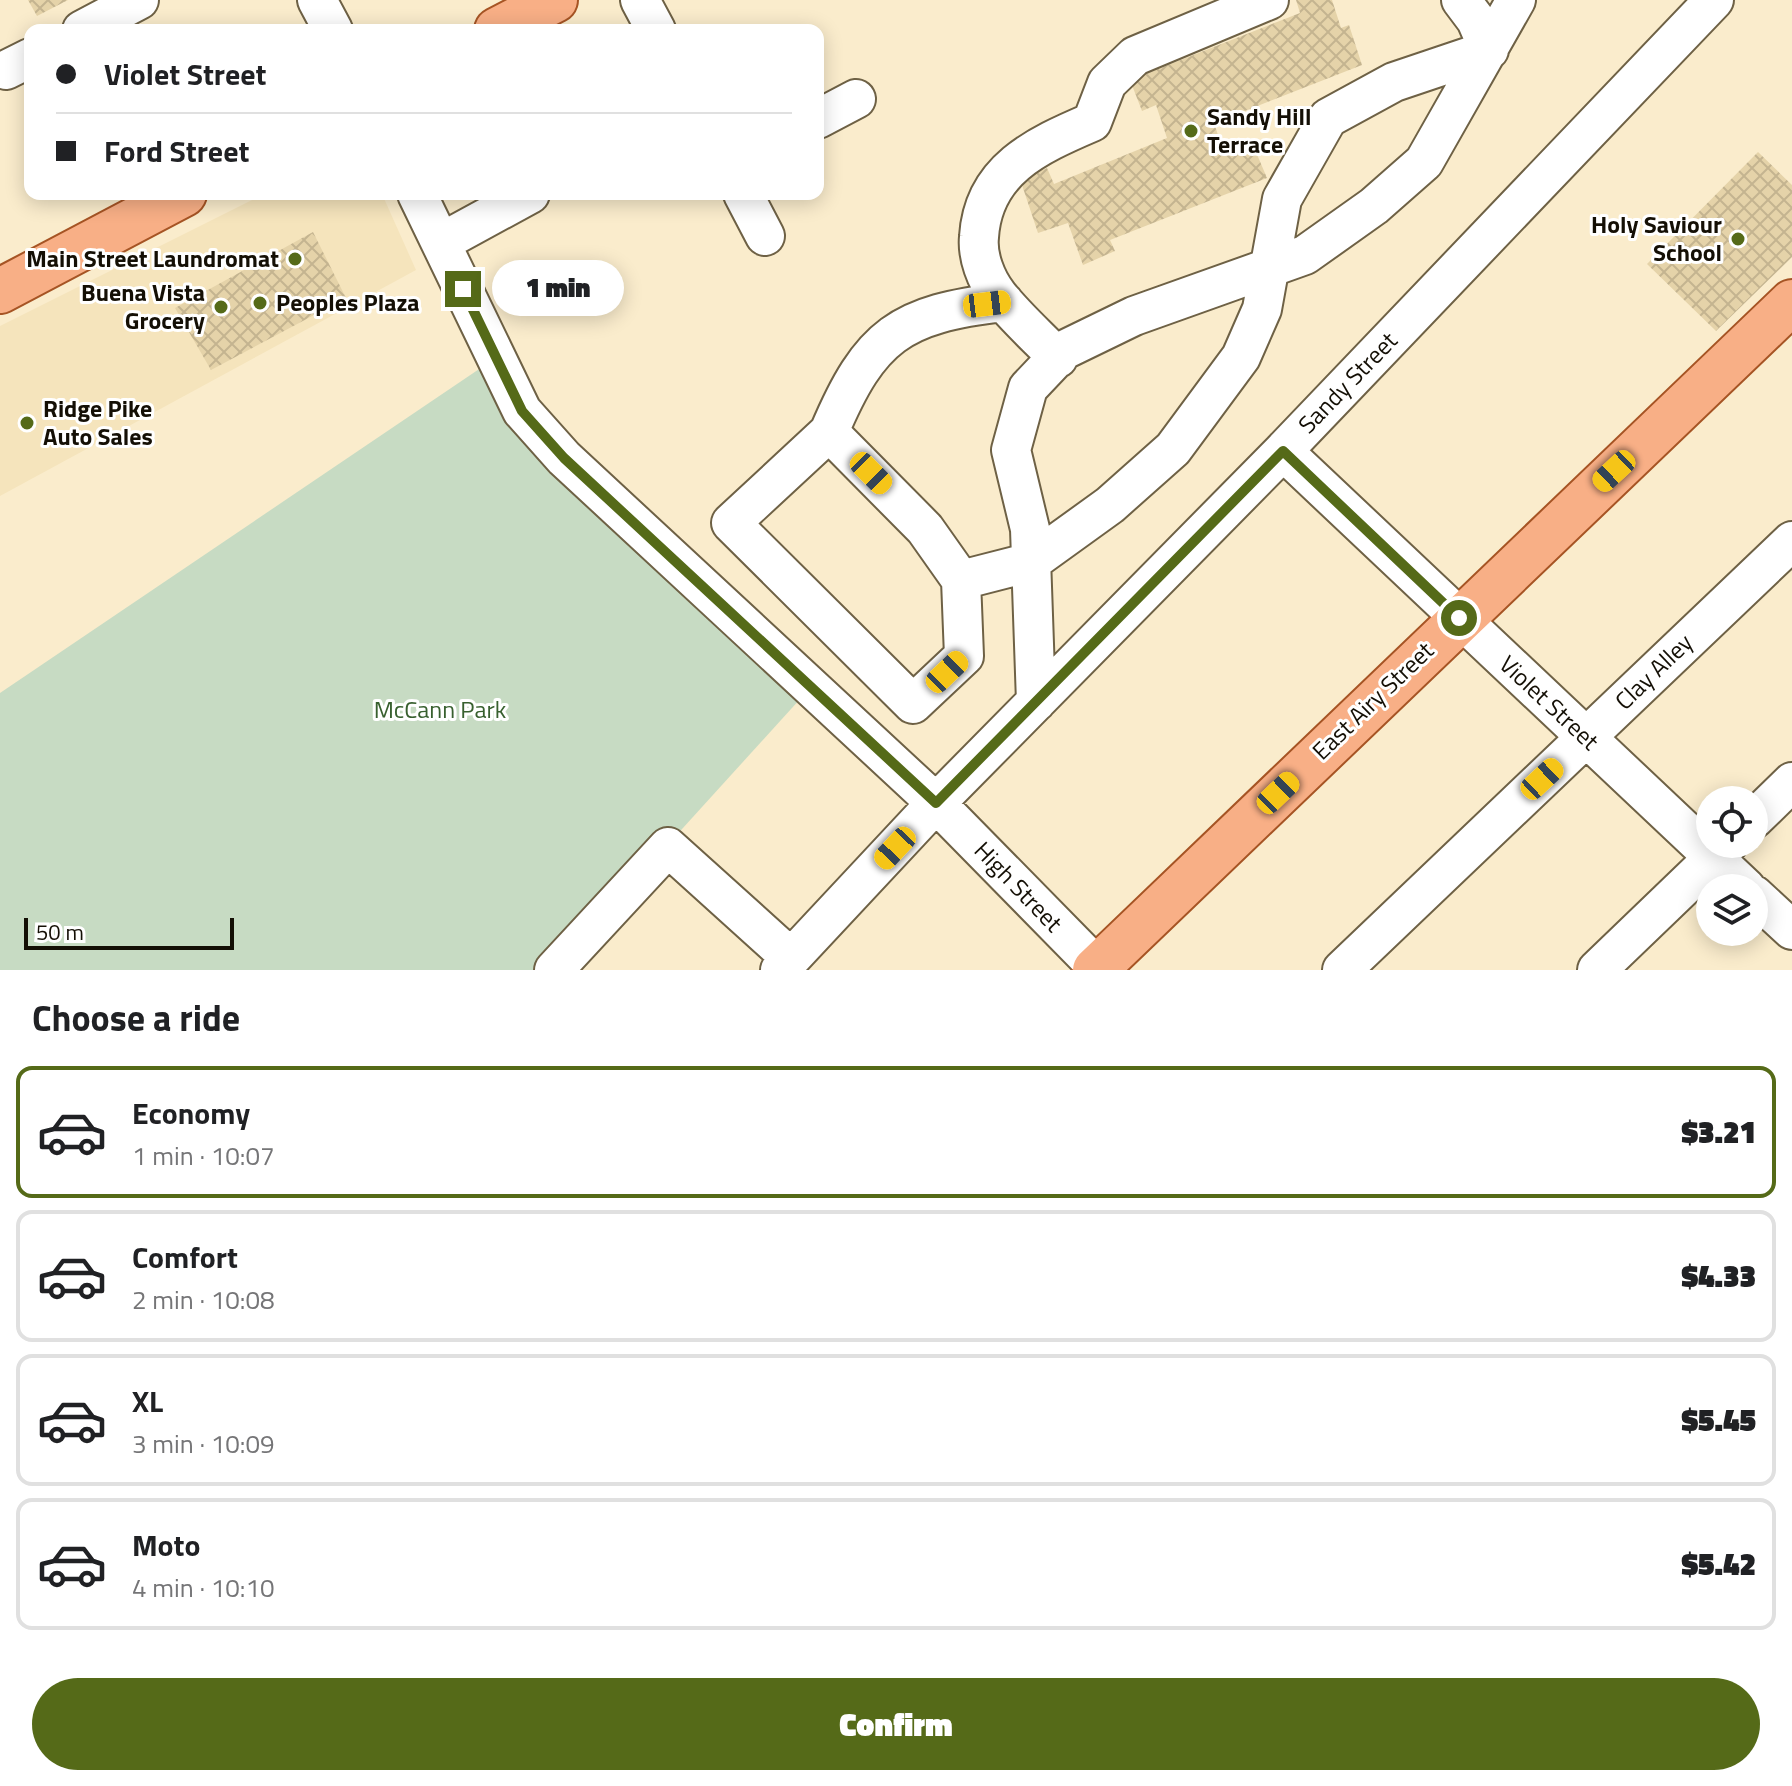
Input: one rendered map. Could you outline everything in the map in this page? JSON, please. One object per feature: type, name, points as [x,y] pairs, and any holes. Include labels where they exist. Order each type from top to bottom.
[{"type":"main road","points":[[509,24],[555,0]]},
{"type":"main road","points":[[0,291],[173,200]]},
{"type":"main road","name":"East Airy Street","points":[[1098,969],[1459,618],[1792,302]]},
{"type":"street","points":[[93,24],[139,0]]},
{"type":"street","points":[[317,0],[330,24]]},
{"type":"street","points":[[640,0],[653,24]]},
{"type":"street","points":[[1058,358],[1004,302],[986,275],[978,246],[980,212],[997,180],[1051,139],[1092,122],[1107,83],[1135,56],[1269,0]]},
{"type":"street","points":[[1461,0],[1476,20],[1489,50]]},
{"type":"street","points":[[1036,702],[1030,529],[1011,450],[1028,388],[1064,350],[1134,316],[1305,255],[1374,206],[1424,162],[1516,0]]},
{"type":"street","name":"Sandy Street","points":[[786,964],[936,803],[1283,451],[1714,0]]},
{"type":"street","points":[[961,580],[1031,562],[1110,505],[1173,449],[1241,357],[1262,309],[1282,199],[1328,118],[1394,82],[1489,50]]},
{"type":"street","points":[[824,116],[856,99]]},
{"type":"street","name":"High Street","points":[[420,200],[522,411],[564,458],[936,803],[1098,969]]},
{"type":"street","points":[[442,242],[519,200]]},
{"type":"street","points":[[746,200],[765,236]]},
{"type":"street","points":[[829,432],[925,529],[961,580],[964,656],[913,704],[731,523],[829,432],[861,367],[884,339],[909,323],[934,313],[1004,302]]},
{"type":"street","name":"Violet Street","points":[[1283,451],[1586,737],[1696,830]]},
{"type":"street","name":"Clay Alley","points":[[1342,970],[1792,541]]},
{"type":"street","points":[[1768,805],[1792,782]]},
{"type":"street","points":[[554,970],[668,847],[786,964]]},
{"type":"street","points":[[1597,970],[1714,858]]},
{"type":"street","points":[[1768,908],[1792,930]]},
{"type":"shaded area","points":[[252,200],[385,200],[416,270],[0,496],[0,326]]},
{"type":"green space","name":"McCann Park","points":[[494,359],[811,687],[554,970],[0,970],[0,693]]},
{"type":"building","points":[[28,0],[68,0],[37,16]]},
{"type":"building","name":"Sandy Hill Terrace","points":[[1296,0],[1332,0],[1341,28],[1349,25],[1362,65],[1214,123],[1225,156],[1253,145],[1267,178],[1110,240],[1115,251],[1083,265],[1068,223],[1038,233],[1020,179],[1047,168],[1054,184],[1167,138],[1156,105],[1142,111],[1130,80],[1300,13]]},
{"type":"building","points":[[1758,152],[1792,185],[1792,257],[1716,331],[1647,264]]},
{"type":"building","name":"Peoples Plaza","points":[[313,232],[346,298],[211,370],[175,308]]},
{"type":"place","name":"Sandy Hill Terrace","points":[[1191,131]]},
{"type":"place","name":"Holy Saviour School","points":[[1738,239]]},
{"type":"place","name":"Main Street Laundromat","points":[[295,259]]},
{"type":"place","name":"Peoples Plaza","points":[[260,303]]},
{"type":"place","name":"Buena Vista Grocery","points":[[221,307]]},
{"type":"place","name":"Ridge Pike Auto Sales","points":[[27,423]]},
{"type":"route","points":[[463,289],[494,359],[522,411],[564,458],[936,803],[1283,451],[1459,618]]}]
